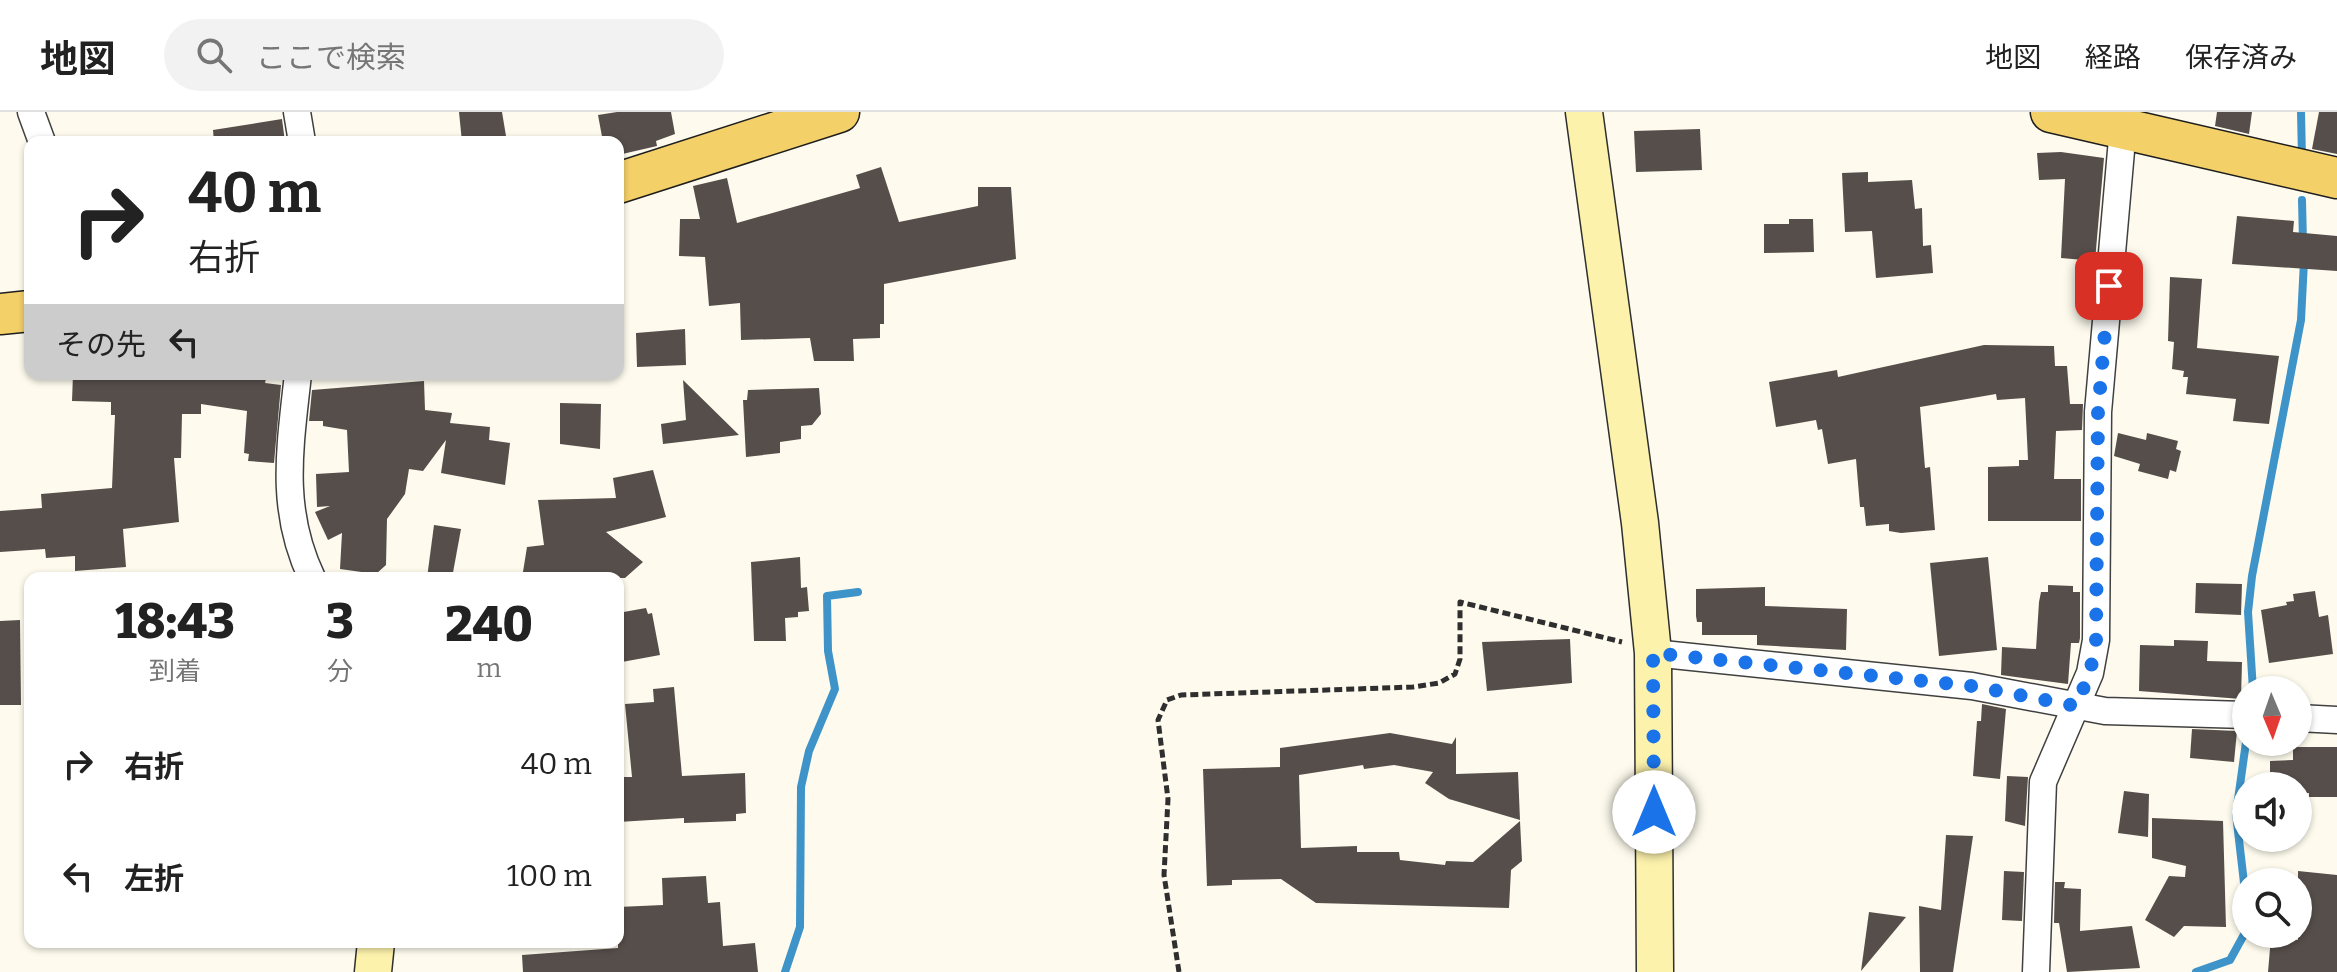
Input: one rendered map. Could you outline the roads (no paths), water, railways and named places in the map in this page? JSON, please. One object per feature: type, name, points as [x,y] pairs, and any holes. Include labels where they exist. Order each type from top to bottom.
[{"type":"main road","points":[[624,181],[839,112]]},
{"type":"main road","points":[[2051,112],[2337,178]]},
{"type":"main road","points":[[0,314],[24,312]]},
{"type":"street","points":[[31,112],[40,136]]},
{"type":"street","points":[[297,112],[301,136]]},
{"type":"street","points":[[1584,112],[1640,523],[1653,653],[1655,972]]},
{"type":"street","points":[[2036,972],[2043,782],[2090,673],[2096,640],[2098,412],[2123,128]]},
{"type":"street","points":[[298,380],[289,500],[298,548],[309,572]]},
{"type":"street","points":[[1653,653],[1972,686],[2105,711],[2232,715]]},
{"type":"street","points":[[2312,719],[2337,720]]},
{"type":"street","points":[[373,972],[375,948]]},
{"type":"waterway","points":[[2301,112],[2302,158]]},
{"type":"waterway","points":[[2302,200],[2303,243]]},
{"type":"waterway","points":[[2252,676],[2248,612],[2252,576],[2301,320],[2304,261]]},
{"type":"waterway","points":[[785,972],[800,927],[801,787],[809,751],[835,689],[828,651],[827,596],[858,592]]},
{"type":"waterway","points":[[2242,868],[2236,814],[2244,756]]},
{"type":"waterway","points":[[2196,972],[2230,960],[2237,948]]}]
